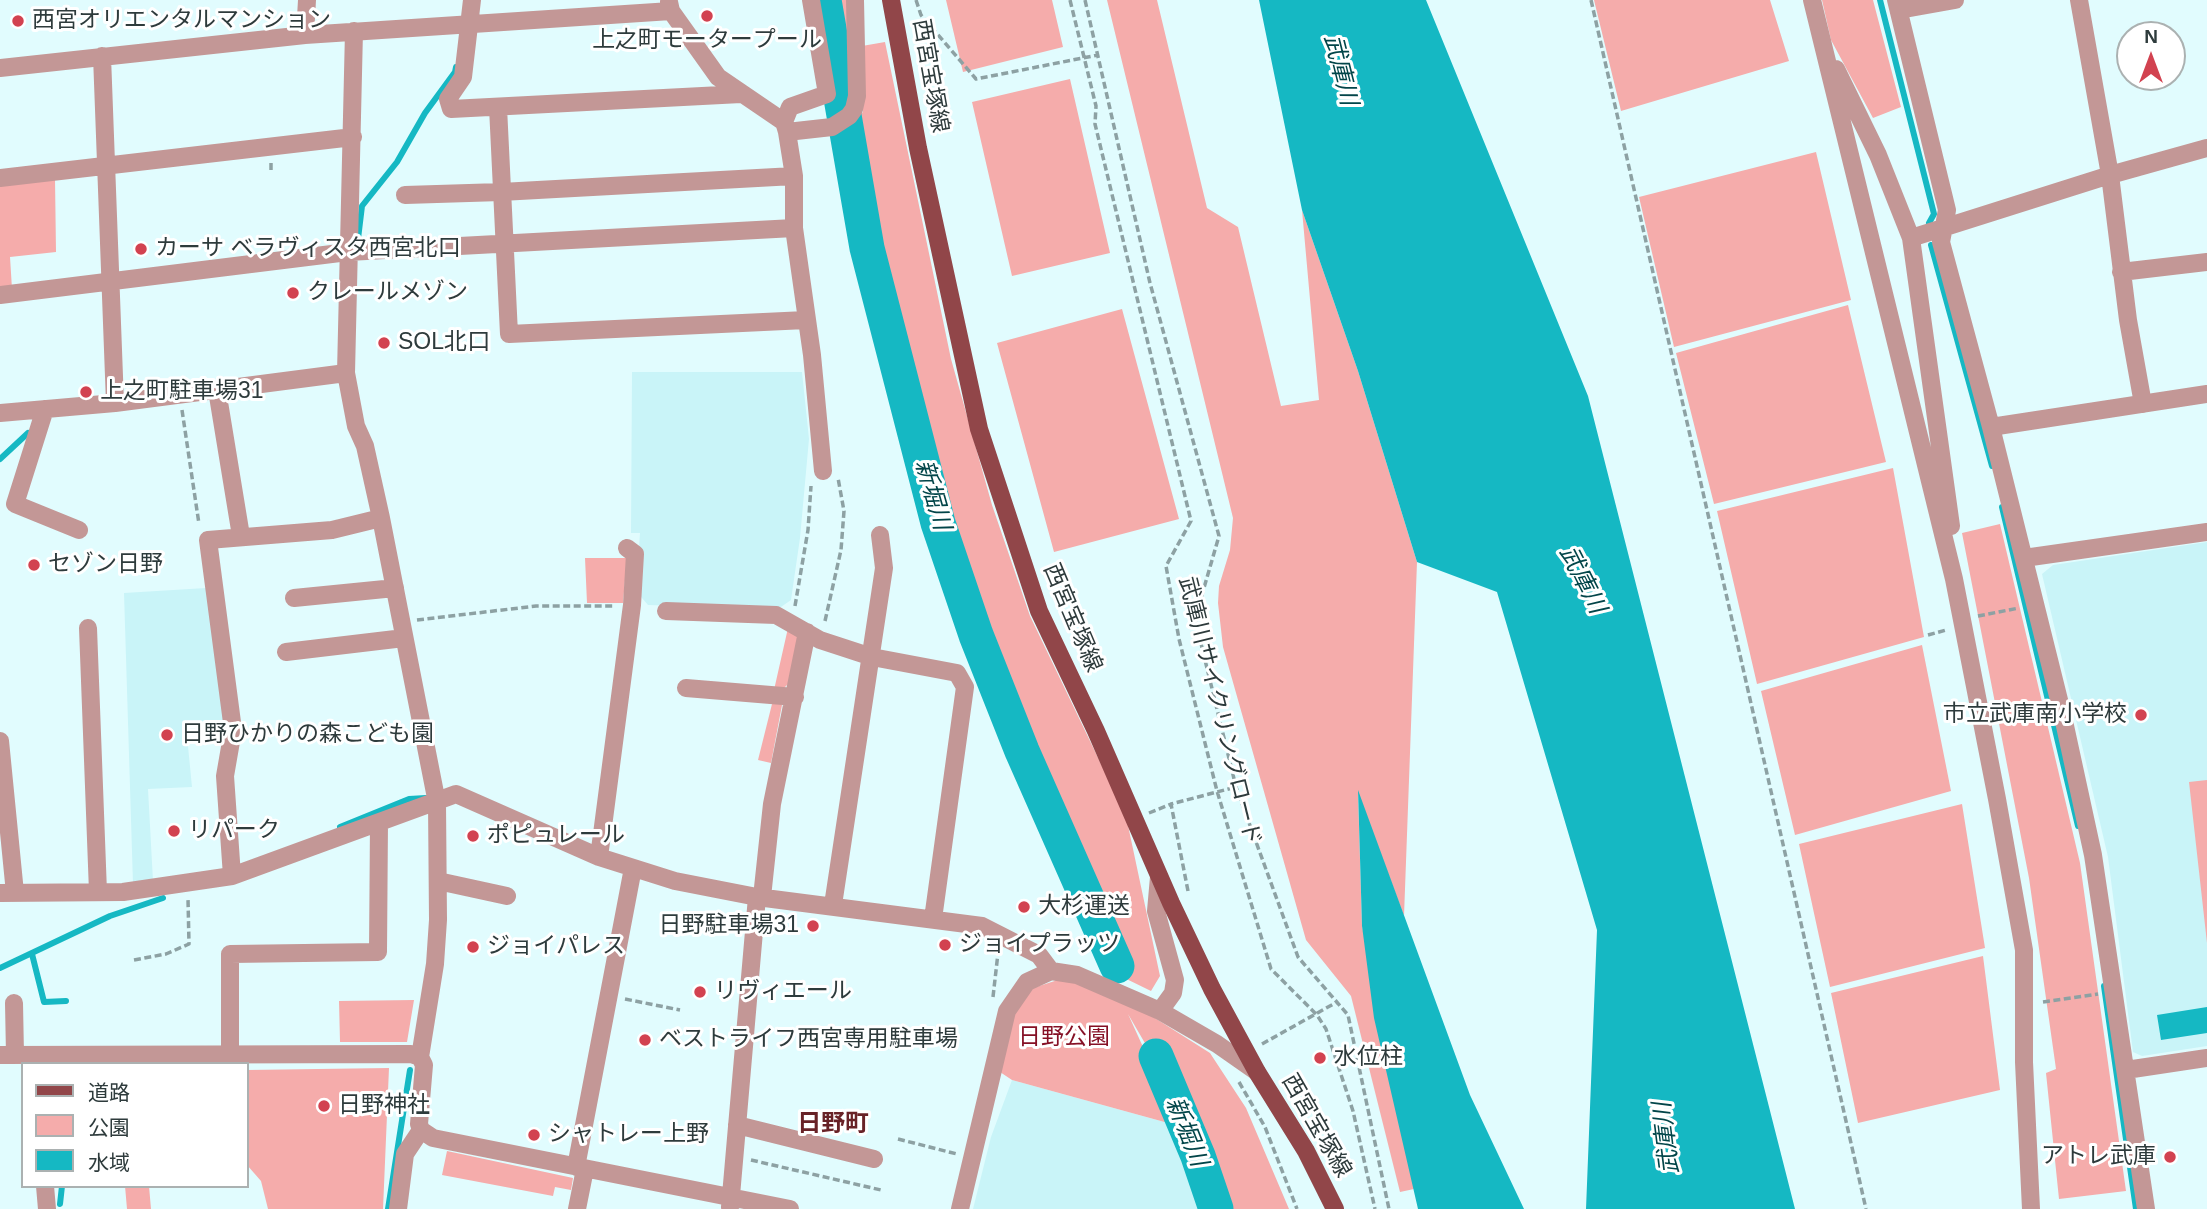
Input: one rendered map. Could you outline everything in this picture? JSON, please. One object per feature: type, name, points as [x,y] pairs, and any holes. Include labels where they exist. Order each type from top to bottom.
[{"type":"main road","name":"西宮宝塚線","points":[[891,0],[918,148],[979,429],[1038,611],[1096,731],[1159,877],[1212,989],[1257,1072],[1306,1152],[1335,1209]]},
{"type":"street","points":[[305,31],[307,0]]},
{"type":"street","points":[[472,0],[463,76],[448,99],[451,109],[741,94]]},
{"type":"street","points":[[811,0],[828,94],[790,107],[786,127],[794,176],[794,228],[812,355],[823,471]]},
{"type":"street","points":[[0,68],[305,31],[470,24],[670,6],[718,77],[786,127],[832,127],[854,109],[857,96],[855,0]]},
{"type":"street","points":[[1812,0],[1954,579],[2024,950],[2024,1062],[2031,1209]]},
{"type":"street","points":[[1955,0],[1898,5],[1947,210],[1941,242],[1992,427],[2063,712],[2093,855],[2146,1209]]},
{"type":"street","points":[[2079,0],[2109,175],[2121,272],[2143,404]]},
{"type":"street","points":[[354,31],[346,373],[356,426],[365,446],[381,518],[437,803],[435,964],[420,1057],[424,1065],[418,1118],[421,1130],[433,1138],[581,1168],[731,1203],[790,1209]]},
{"type":"street","points":[[1823,45],[1878,155],[1911,238],[1950,515],[1954,579]]},
{"type":"street","points":[[103,57],[115,403]]},
{"type":"street","points":[[498,107],[509,334],[806,320]]},
{"type":"street","points":[[0,178],[353,137]]},
{"type":"street","points":[[1911,238],[2109,175],[2207,148]]},
{"type":"street","points":[[405,195],[794,176]]},
{"type":"street","points":[[0,295],[348,252],[794,228]]},
{"type":"street","points":[[2121,272],[2207,262]]},
{"type":"street","points":[[0,414],[115,403],[346,373]]},
{"type":"street","points":[[216,390],[241,536]]},
{"type":"street","points":[[1992,427],[2207,394]]},
{"type":"street","points":[[45,409],[15,504],[79,530]]},
{"type":"street","points":[[232,876],[225,776],[233,730],[208,540],[332,530],[381,518]]},
{"type":"street","points":[[2024,558],[2207,532]]},
{"type":"street","points":[[833,905],[884,568],[880,535]]},
{"type":"street","points":[[599,857],[632,605],[635,554],[627,548]]},
{"type":"street","points":[[294,598],[395,588]]},
{"type":"street","points":[[666,611],[776,615],[807,632],[872,657],[957,673],[965,687],[933,919]]},
{"type":"street","points":[[88,628],[98,892]]},
{"type":"street","points":[[286,652],[403,630]]},
{"type":"street","points":[[731,1203],[759,897],[772,804],[807,632]]},
{"type":"street","points":[[687,688],[795,697]]},
{"type":"street","points":[[0,741],[7,893],[123,892],[232,876],[456,794],[599,857],[675,881],[759,897],[982,926],[1039,955],[1051,971]]},
{"type":"street","points":[[230,1054],[230,954],[378,952],[380,822]]},
{"type":"street","points":[[577,1209],[581,1168],[633,868]]},
{"type":"street","points":[[1159,877],[1156,911],[1174,979],[1173,993],[1160,1011]]},
{"type":"street","points":[[438,881],[508,896]]},
{"type":"street","points":[[960,1209],[1007,1011],[1027,982],[1051,971],[1077,975],[1160,1011],[1217,1044],[1257,1072]]},
{"type":"street","points":[[13,1003],[19,1057],[411,1054],[420,1057]]},
{"type":"street","points":[[2126,1070],[2207,1058]]},
{"type":"street","points":[[737,1125],[874,1159]]},
{"type":"street","points":[[398,1209],[405,1154],[421,1130]]},
{"type":"street","points":[[45,1188],[47,1209]]},
{"type":"path","points":[[916,0],[921,15],[976,79],[1098,55]]},
{"type":"path","name":"武庫川サイクリングロード","points":[[1070,0],[1096,106],[1095,124],[1191,521],[1166,566],[1179,639],[1217,791],[1271,969],[1317,1014],[1326,1029],[1353,1111],[1375,1209]]},
{"type":"path","points":[[1085,0],[1150,283],[1219,537],[1195,619],[1236,787],[1298,957],[1348,1014],[1389,1209]]},
{"type":"path","points":[[1591,0],[1866,1209]]},
{"type":"path","points":[[179,395],[200,531],[208,540]]},
{"type":"path","points":[[823,471],[840,479],[844,511],[834,587],[807,632],[808,530],[812,476],[823,471]]},
{"type":"path","points":[[403,630],[475,611],[536,606],[632,605]]},
{"type":"path","points":[[1962,619],[2016,608]]},
{"type":"path","points":[[1158,809],[1236,787]]},
{"type":"path","points":[[1171,804],[1188,892]]},
{"type":"path","points":[[134,960],[166,954],[189,944],[187,883]]},
{"type":"path","points":[[2047,1001],[2101,994]]},
{"type":"path","points":[[610,995],[680,1010]]},
{"type":"path","points":[[1255,1047],[1337,1002]]},
{"type":"path","points":[[1234,1073],[1265,1127],[1297,1209]]},
{"type":"path","points":[[898,1139],[972,1158]]},
{"type":"path","points":[[735,1157],[881,1190]]},
{"type":"shaded area","points":[[632,372],[802,372],[809,439],[800,538],[791,600],[778,609],[648,605],[636,591],[640,533],[631,533]]},
{"type":"shaded area","name":"市立武庫南小学校","points":[[2207,542],[2207,1046],[2142,1056],[2133,1052],[2108,857],[2042,574],[2053,565]]},
{"type":"shaded area","name":"日野ひかりの森こども園","points":[[206,588],[227,734],[187,736],[192,787],[148,789],[153,881],[133,884],[124,593]]},
{"type":"shaded area","points":[[1012,1080],[1179,1126],[1206,1209],[973,1209],[991,1137]]},
{"type":"green space","points":[[834,0],[849,0],[848,33],[840,35]]},
{"type":"green space","points":[[946,0],[1052,0],[1063,47],[963,72]]},
{"type":"green space","points":[[1107,0],[1157,0],[1207,208],[1238,227],[1281,406],[1319,400],[1302,210],[1358,371],[1417,562],[1404,916],[1358,793],[1362,926],[1414,1189],[1400,1192],[1351,996],[1306,940],[1223,647],[1218,603],[1219,586],[1230,550],[1233,518]]},
{"type":"green space","points":[[1594,0],[1770,0],[1789,61],[1621,111]]},
{"type":"green space","points":[[1822,0],[1873,0],[1901,107],[1873,118],[1831,40]]},
{"type":"green space","points":[[885,42],[951,359],[992,505],[1030,616],[1126,816],[1160,976],[1151,991],[1106,969],[971,655],[936,561],[893,306],[853,125],[863,112],[862,46]]},
{"type":"green space","points":[[1070,79],[1110,253],[1012,276],[972,102]]},
{"type":"green space","points":[[1816,152],[1851,300],[1674,347],[1639,197]]},
{"type":"green space","points":[[55,179],[56,252],[10,257],[12,289],[0,290],[0,186]]},
{"type":"green space","points":[[1848,305],[1886,462],[1714,504],[1676,353]]},
{"type":"green space","points":[[1122,309],[1179,519],[1054,552],[997,343]]},
{"type":"green space","points":[[1893,468],[1924,637],[1757,684],[1717,511]]},
{"type":"green space","points":[[2000,524],[2080,863],[2126,1191],[2059,1199],[2046,1073],[2056,1069],[2029,878],[1962,533]]},
{"type":"green space","points":[[585,558],[627,558],[623,603],[587,603]]},
{"type":"green space","points":[[788,628],[800,634],[788,684],[783,689],[774,690]]},
{"type":"green space","points":[[1922,645],[1951,791],[1795,835],[1761,691]]},
{"type":"green space","points":[[773,700],[782,705],[771,763],[758,760]]},
{"type":"green space","points":[[2207,780],[2207,943],[2189,782]]},
{"type":"green space","points":[[1962,804],[1985,948],[1830,987],[1799,844]]},
{"type":"green space","points":[[1983,956],[2000,1090],[1858,1123],[1831,993]]},
{"type":"green space","name":"日野公園","points":[[1064,978],[1139,1008],[1210,1053],[1246,1108],[1289,1209],[1225,1209],[1189,1119],[1128,1014],[1179,1126],[1012,1080],[1000,1072],[1013,1014],[1033,988]]},
{"type":"green space","points":[[414,1000],[407,1042],[340,1042],[339,1001]]},
{"type":"green space","name":"日野神社","points":[[389,1068],[383,1209],[268,1209],[261,1181],[248,1166],[248,1070]]},
{"type":"green space","points":[[447,1151],[573,1178],[571,1190],[555,1187],[553,1196],[442,1175]]},
{"type":"green space","points":[[125,1188],[149,1188],[151,1209],[127,1209]]},
{"type":"water","name":"武庫川","points":[[1259,0],[1426,0],[1588,396],[1795,1209],[1586,1209],[1597,930],[1497,592],[1417,562],[1358,371],[1302,210]]},
{"type":"water","points":[[1358,790],[1470,1095],[1524,1209],[1418,1209],[1374,1018],[1362,926]]},
{"type":"water","points":[[2207,1007],[2207,1033],[2161,1040],[2157,1015]]},
{"type":"waterway","name":"新堀川","points":[[824,0],[867,248],[938,523],[976,635],[1022,751],[1117,966]]},
{"type":"waterway","points":[[1880,0],[1934,214],[1929,223]]},
{"type":"waterway","points":[[358,239],[362,206],[397,162],[456,67]]},
{"type":"waterway","points":[[1931,245],[1992,466]]},
{"type":"waterway","points":[[0,459],[28,433]]},
{"type":"waterway","points":[[2002,507],[2078,826]]},
{"type":"waterway","points":[[340,827],[409,799],[426,798]]},
{"type":"waterway","points":[[0,968],[110,916],[163,898]]},
{"type":"waterway","points":[[32,954],[44,1002],[66,1001]]},
{"type":"waterway","points":[[2104,986],[2136,1209]]},
{"type":"waterway","name":"新堀川","points":[[1156,1056],[1198,1156],[1216,1209]]},
{"type":"waterway","points":[[388,1209],[410,1070]]},
{"type":"waterway","points":[[60,1204],[62,1188]]},
{"type":"place","name":"上之町モータープール","points":[[707,16]]},
{"type":"place","name":"西宮オリエンタルマンション","points":[[18,21]]},
{"type":"place","name":"カーサ ベラヴィスタ西宮北口","points":[[141,249]]},
{"type":"place","name":"クレールメゾン","points":[[293,293]]},
{"type":"place","name":"SOL北口","points":[[384,343]]},
{"type":"place","name":"上之町駐車場31","points":[[86,392]]},
{"type":"place","name":"セゾン日野","points":[[34,565]]},
{"type":"place","name":"市立武庫南小学校","points":[[2141,715]]},
{"type":"place","name":"日野ひかりの森こども園","points":[[167,735]]},
{"type":"place","name":"リパーク","points":[[174,831]]},
{"type":"place","name":"ポピュレール","points":[[473,836]]},
{"type":"place","name":"大杉運送","points":[[1024,907]]},
{"type":"place","name":"日野駐車場31","points":[[813,926]]},
{"type":"place","name":"ジョイプラッツ","points":[[945,945]]},
{"type":"place","name":"ジョイパレス","points":[[473,947]]},
{"type":"place","name":"リヴィエール","points":[[700,992]]},
{"type":"place","name":"ベストライフ西宮専用駐車場","points":[[645,1040]]},
{"type":"place","name":"水位柱","points":[[1320,1058]]},
{"type":"place","name":"日野神社","points":[[324,1106]]},
{"type":"place","name":"シャトレー上野","points":[[534,1135]]},
{"type":"place","name":"アトレ武庫","points":[[2170,1157]]},
{"type":"district","name":"日野町","points":[[833,1124]]}]
